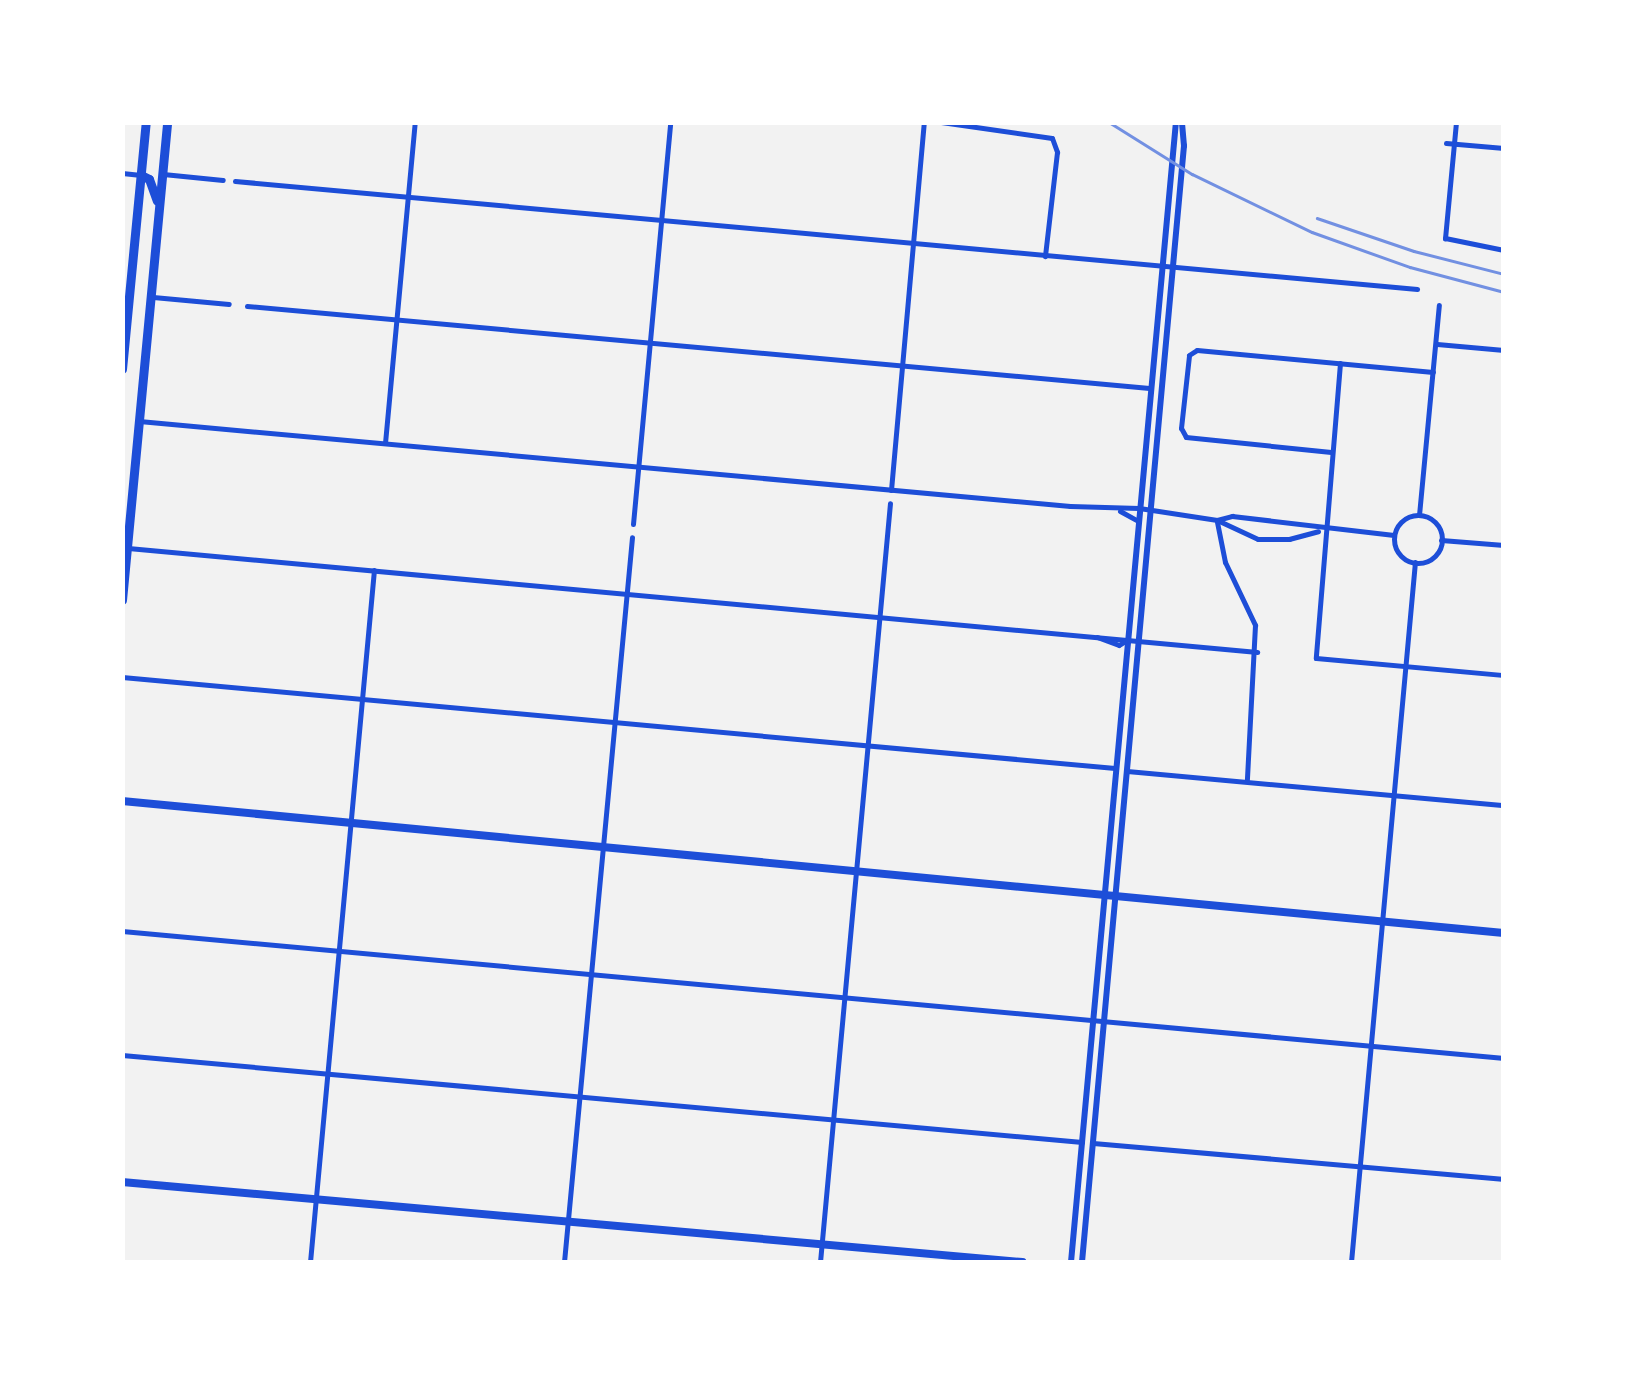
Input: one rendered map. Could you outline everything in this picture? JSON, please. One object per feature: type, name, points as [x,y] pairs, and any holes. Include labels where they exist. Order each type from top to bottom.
[{"type":"main road","points":[[122,369],[126,294],[146,122]]},
{"type":"main road","points":[[122,600],[166,122]]},
{"type":"main road","points":[[141,175],[150,178],[159,208]]},
{"type":"main road","points":[[122,801],[1504,933]]},
{"type":"main road","points":[[122,1182],[1022,1262]]},
{"type":"street","points":[[385,443],[415,122]]},
{"type":"street","points":[[633,524],[670,122]]},
{"type":"street","points":[[891,490],[924,122]]},
{"type":"street","points":[[942,122],[1052,138],[1057,152],[1045,256]]},
{"type":"street","points":[[1071,1262],[1160,266],[1179,122]]},
{"type":"street","points":[[1082,1262],[1184,140],[1179,122]]},
{"type":"street","points":[[1456,122],[1445,238],[1504,250]]},
{"type":"street","points":[[1446,143],[1504,148]]},
{"type":"street","points":[[122,173],[141,175]]},
{"type":"street","points":[[163,174],[223,180]]},
{"type":"street","points":[[234,181],[1417,289]]},
{"type":"street","points":[[150,297],[230,304]]},
{"type":"street","points":[[1420,515],[1439,305]]},
{"type":"street","points":[[247,306],[1150,388]]},
{"type":"street","points":[[1436,344],[1504,350]]},
{"type":"street","points":[[1331,452],[1186,437],[1181,428],[1189,355],[1197,350],[1433,372]]},
{"type":"street","points":[[1340,363],[1316,658],[1504,675]]},
{"type":"street","points":[[139,421],[891,490],[1139,508],[1217,520],[1258,538],[1290,538],[1324,529]]},
{"type":"street","points":[[820,1262],[890,503]]},
{"type":"street","points":[[1112,509],[1138,521]]},
{"type":"street","points":[[1420,515],[1438,526],[1442,540],[1433,557],[1415,562],[1402,556],[1394,535],[1405,518],[1420,515]]},
{"type":"street","points":[[1217,520],[1232,516],[1394,535]]},
{"type":"street","points":[[1217,520],[1225,562],[1256,625],[1247,780]]},
{"type":"street","points":[[564,1262],[632,537]]},
{"type":"street","points":[[1442,540],[1504,545]]},
{"type":"street","points":[[125,547],[1257,652]]},
{"type":"street","points":[[1351,1262],[1415,562]]},
{"type":"street","points":[[310,1262],[374,570]]},
{"type":"street","points":[[122,677],[1115,768]]},
{"type":"street","points":[[1127,770],[1504,805]]},
{"type":"street","points":[[122,931],[1504,1058]]},
{"type":"street","points":[[122,1055],[1504,1179]]},
{"type":"railway","points":[[1109,122],[1192,174],[1312,232],[1410,267],[1504,292]]},
{"type":"railway","points":[[1317,218],[1414,251],[1504,274]]}]
